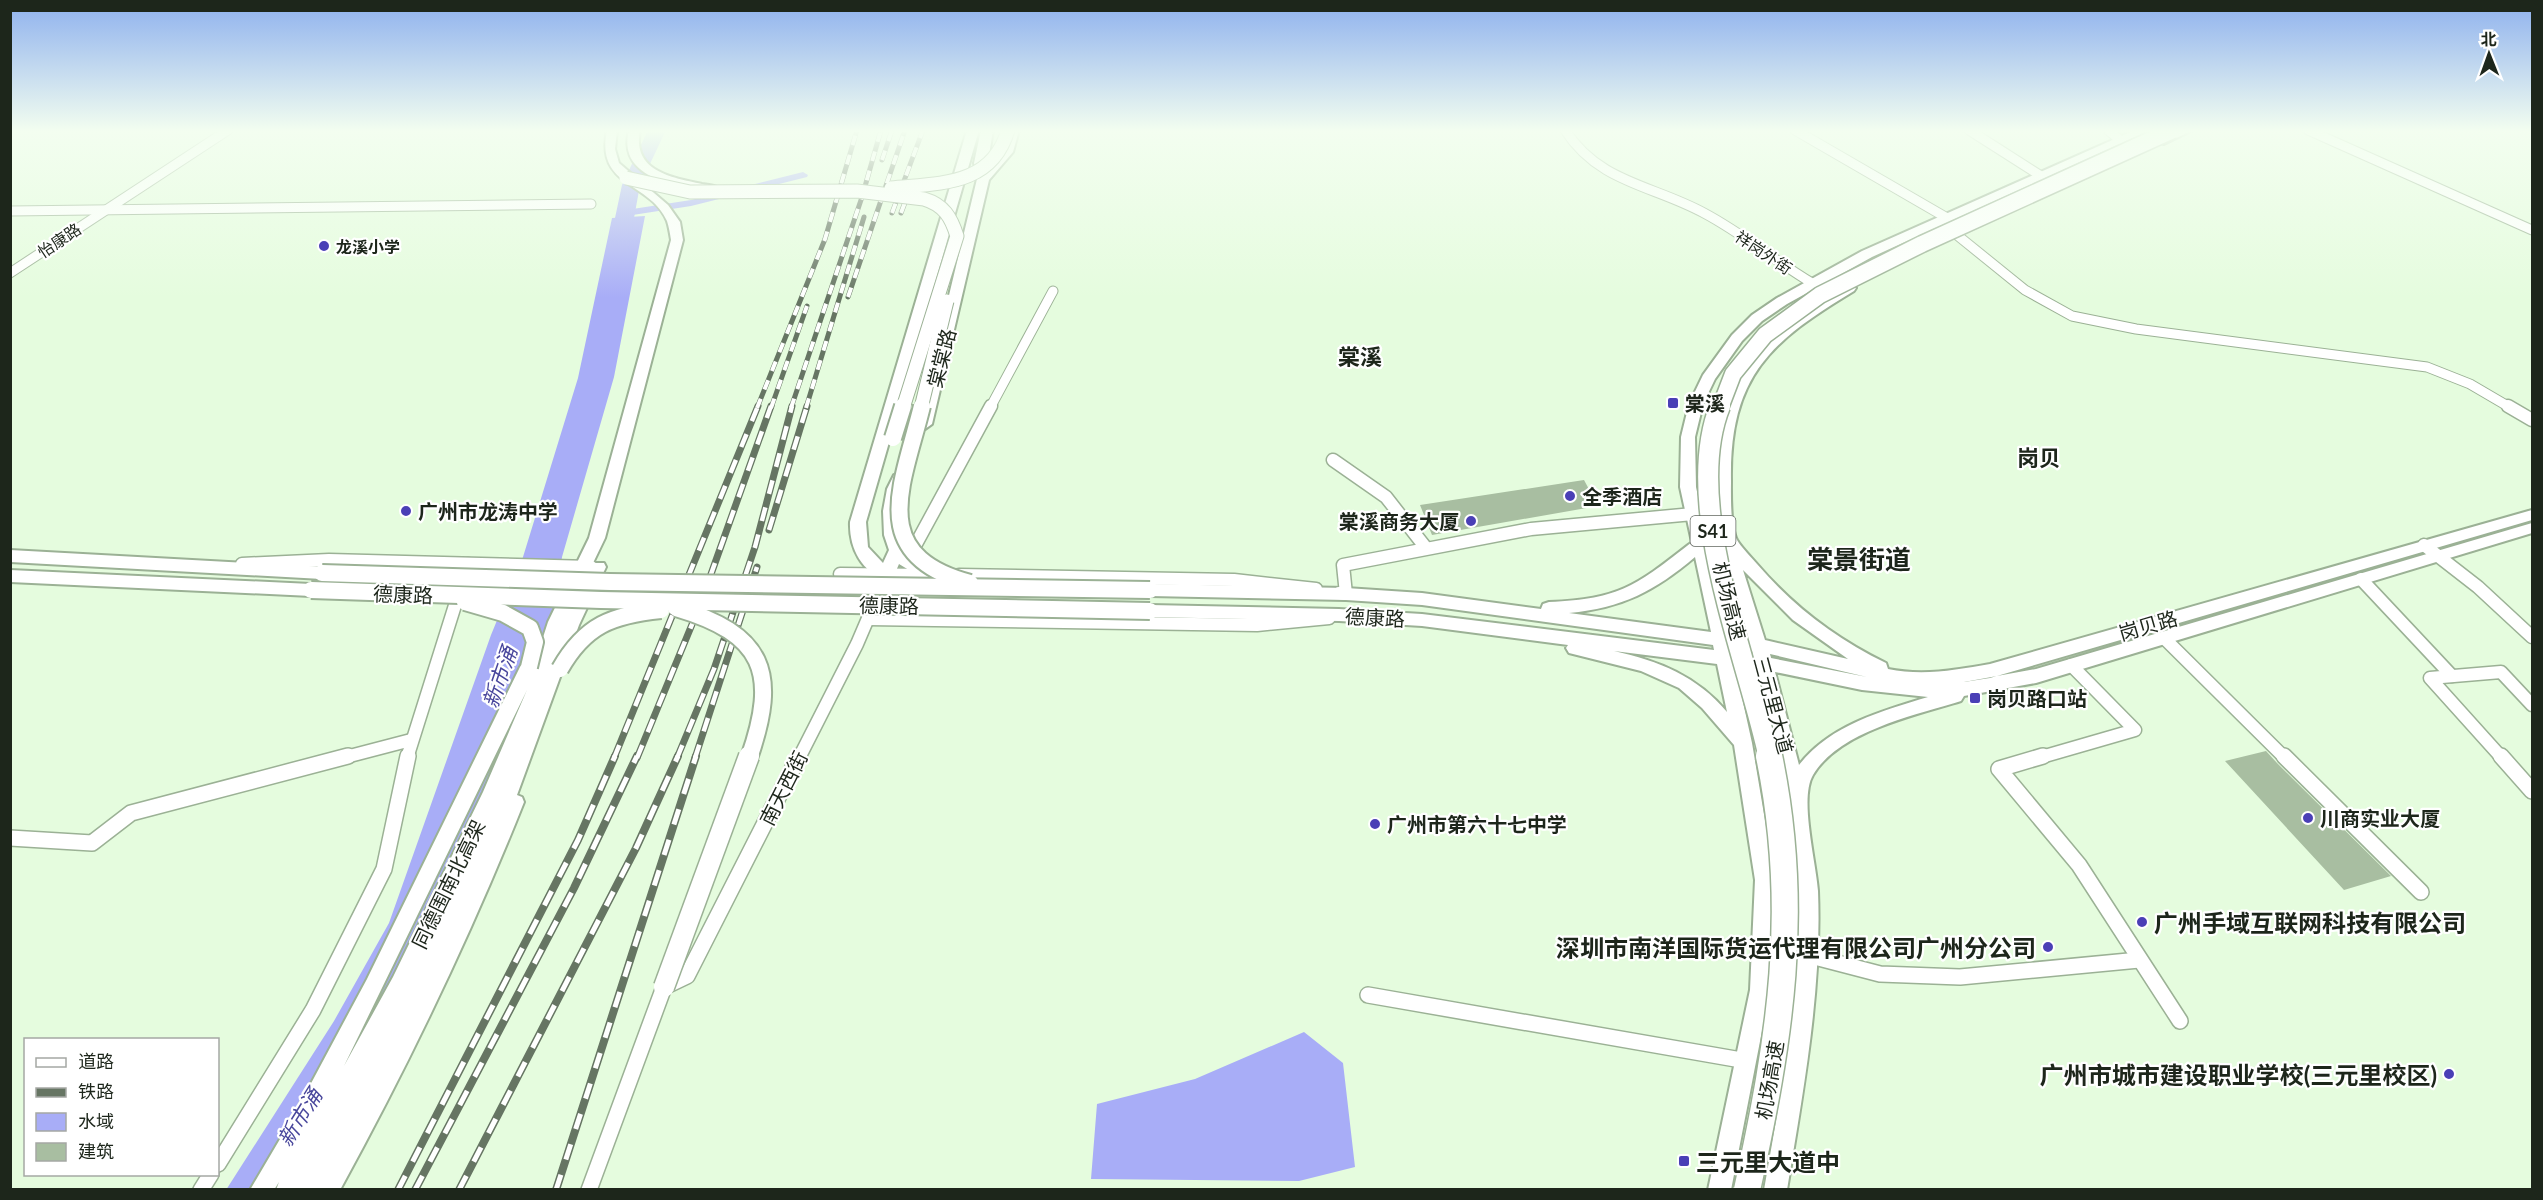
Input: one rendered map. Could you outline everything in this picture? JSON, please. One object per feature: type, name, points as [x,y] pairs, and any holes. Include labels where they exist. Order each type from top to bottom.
[{"type":"highway","name":"机场高速","points":[[1747,1190],[1780,1014],[1786,936],[1786,877],[1772,770],[1720,561],[1709,500],[1709,446],[1722,397],[1735,372],[1754,346],[1776,326],[1815,298],[1935,238],[2050,186]]},
{"type":"main road","name":"同德围南北高架","points":[[303,1190],[381,1053],[500,792],[571,625],[584,567],[597,538],[677,240],[677,228],[669,211],[636,186]]},
{"type":"main road","points":[[663,186],[690,192],[857,191],[902,186]]},
{"type":"main road","points":[[699,186],[720,191]]},
{"type":"main road","name":"棠棠路","points":[[927,575],[897,565],[865,559],[857,534],[861,508],[955,186]]},
{"type":"main road","name":"棠棠路","points":[[897,565],[890,527],[891,504],[897,483],[921,440],[981,186]]},
{"type":"main road","name":"三元里大道","points":[[1719,1190],[1748,1061],[1760,990],[1766,910],[1763,854],[1743,744],[1699,545],[1686,471],[1688,437],[1696,404],[1705,384],[1725,352],[1746,328],[1768,310],[1812,283],[2018,186]]},
{"type":"main road","points":[[2048,186],[2052,191]]},
{"type":"main road","name":"三元里大道","points":[[1775,1190],[1799,1046],[1807,955],[1807,876],[1797,799],[1764,663],[1738,585],[1727,531],[1722,477],[1728,424],[1740,387],[1761,353],[1788,327],[1827,301],[1877,273],[2063,186]]},
{"type":"main road","points":[[857,191],[934,202],[951,216],[957,236],[893,438],[861,508]]},
{"type":"main road","points":[[946,216],[951,222],[958,224],[967,222],[974,216]]},
{"type":"main road","points":[[968,245],[950,290],[900,496],[898,523],[904,542],[919,561],[961,581],[1007,588]]},
{"type":"main road","points":[[1694,519],[1707,530],[1727,531],[1743,560],[1771,591],[1811,626],[1866,662],[1905,679]]},
{"type":"main road","name":"岗贝路","points":[[1758,645],[1905,679],[1944,679],[1989,671],[2431,550],[2531,520]]},
{"type":"main road","points":[[1504,609],[1564,607],[1626,595],[1649,585],[1699,545]]},
{"type":"main road","name":"岗贝路","points":[[1764,663],[1901,689],[1932,691],[1978,688],[2071,665],[2361,579],[2431,550]]},
{"type":"main road","name":"德康路","points":[[10,556],[322,573],[610,582],[1346,594],[1504,609],[1758,645]]},
{"type":"main road","name":"德康路","points":[[10,576],[435,595],[1350,615],[1422,620],[1764,663]]},
{"type":"main road","points":[[261,1190],[301,1125],[379,976],[529,667],[534,634],[527,626],[475,605],[435,595]]},
{"type":"main road","points":[[327,1190],[391,1076],[483,880],[512,809],[550,693],[568,652],[579,637],[597,625],[620,616],[676,608],[741,603]]},
{"type":"main road","points":[[664,987],[751,746],[763,692],[761,669],[753,652],[739,637],[716,622],[676,608]]},
{"type":"main road","points":[[1504,630],[1661,671],[1687,684],[1743,744]]},
{"type":"main road","points":[[1797,799],[1805,770],[1819,753],[1843,737],[1876,722],[1978,688]]},
{"type":"main road","name":"同德围南北高架","points":[[287,1190],[400,984],[500,792]]},
{"type":"street","name":"怡康路","points":[[10,273],[141,186]]},
{"type":"street","name":"祥岗外街","points":[[1639,186],[1702,212],[1812,283]]},
{"type":"street","points":[[1892,186],[1947,218]]},
{"type":"street","points":[[2433,186],[2532,230]]},
{"type":"street","points":[[10,211],[591,204]]},
{"type":"street","points":[[1957,235],[2025,290],[2057,310],[2072,316],[2136,329],[2427,367],[2470,384],[2532,420]]},
{"type":"street","name":"南天西街","points":[[664,987],[687,976],[868,619],[1053,291]]},
{"type":"street","points":[[1333,460],[1386,497],[1426,548]]},
{"type":"street","points":[[927,575],[1234,580],[1346,594],[1343,565],[1531,529],[1694,519]]},
{"type":"street","points":[[2431,550],[2478,587],[2532,637]]},
{"type":"street","points":[[205,567],[329,560],[584,567]]},
{"type":"street","points":[[219,1162],[313,1010],[384,869],[411,740],[468,564]]},
{"type":"street","points":[[840,574],[897,565]]},
{"type":"street","points":[[1021,622],[1028,576]]},
{"type":"street","points":[[2361,579],[2452,676]]},
{"type":"street","points":[[868,619],[1257,625],[1350,615]]},
{"type":"street","points":[[2164,638],[2421,892]]},
{"type":"street","points":[[2071,665],[2135,730],[1998,769],[2079,865],[2180,1021]]},
{"type":"street","points":[[2532,705],[2501,672],[2430,678],[2532,791]]},
{"type":"street","points":[[10,838],[92,843],[130,813],[411,740]]},
{"type":"street","points":[[1807,955],[1880,974],[1960,977],[2139,960]]},
{"type":"street","points":[[589,1190],[664,987]]},
{"type":"street","points":[[1368,995],[1748,1061]]},
{"type":"street","points":[[201,1190],[210,1176]]},
{"type":"water","points":[[645,216],[614,377],[562,557],[554,617],[466,854],[299,1189],[226,1190],[334,1021],[389,923],[491,635],[523,557],[578,378],[612,218]]},
{"type":"water","points":[[1304,1032],[1343,1063],[1355,1167],[1299,1181],[1091,1179],[1097,1104],[1195,1079]]},
{"type":"building","name":"棠溪商务大厦","points":[[1584,480],[1598,506],[1432,535],[1420,505]]},
{"type":"building","name":"川商实业大厦","points":[[2266,751],[2391,876],[2344,890],[2225,761]]},
{"type":"waterway","name":"新市涌","points":[[618,251],[631,186]]},
{"type":"waterway","points":[[626,213],[691,203],[759,186]]},
{"type":"railway","points":[[757,408],[825,239],[841,186]]},
{"type":"railway","points":[[791,408],[865,186]]},
{"type":"railway","points":[[848,297],[886,186]]},
{"type":"railway","points":[[892,213],[902,186]]},
{"type":"railway","points":[[901,213],[910,189]]},
{"type":"railway","points":[[806,408],[864,217]]},
{"type":"railway","points":[[771,408],[807,306]]},
{"type":"railway","points":[[614,758],[758,406]]},
{"type":"railway","points":[[637,758],[700,605],[771,406]]},
{"type":"railway","points":[[677,758],[714,669],[755,547],[792,406]]},
{"type":"railway","points":[[769,530],[807,406]]},
{"type":"railway","points":[[695,758],[757,567]]},
{"type":"railway","points":[[398,1190],[578,840],[615,756]]},
{"type":"railway","points":[[415,1190],[574,888],[637,756]]},
{"type":"railway","points":[[459,1190],[636,848],[678,756]]},
{"type":"railway","points":[[556,1190],[696,756]]},
{"type":"place","name":"龙溪小学","points":[[324,246]]},
{"type":"place","name":"棠溪","points":[[1673,403]]},
{"type":"place","name":"全季酒店","points":[[1570,496]]},
{"type":"place","name":"广州市龙涛中学","points":[[406,511]]},
{"type":"place","name":"棠溪商务大厦","points":[[1471,521]]},
{"type":"place","name":"岗贝路口站","points":[[1975,698]]},
{"type":"place","name":"川商实业大厦","points":[[2308,818]]},
{"type":"place","name":"广州市第六十七中学","points":[[1375,824]]},
{"type":"place","name":"广州手域互联网科技有限公司","points":[[2142,922]]},
{"type":"place","name":"深圳市南洋国际货运代理有限公司广州分公司","points":[[2048,947]]},
{"type":"place","name":"广州市城市建设职业学校(三元里校区)","points":[[2449,1074]]},
{"type":"place","name":"三元里大道中","points":[[1684,1161]]},
{"type":"district","name":"棠溪","points":[[1360,356]]},
{"type":"district","name":"岗贝","points":[[2039,457]]},
{"type":"district","name":"棠景街道","points":[[1859,559]]}]
